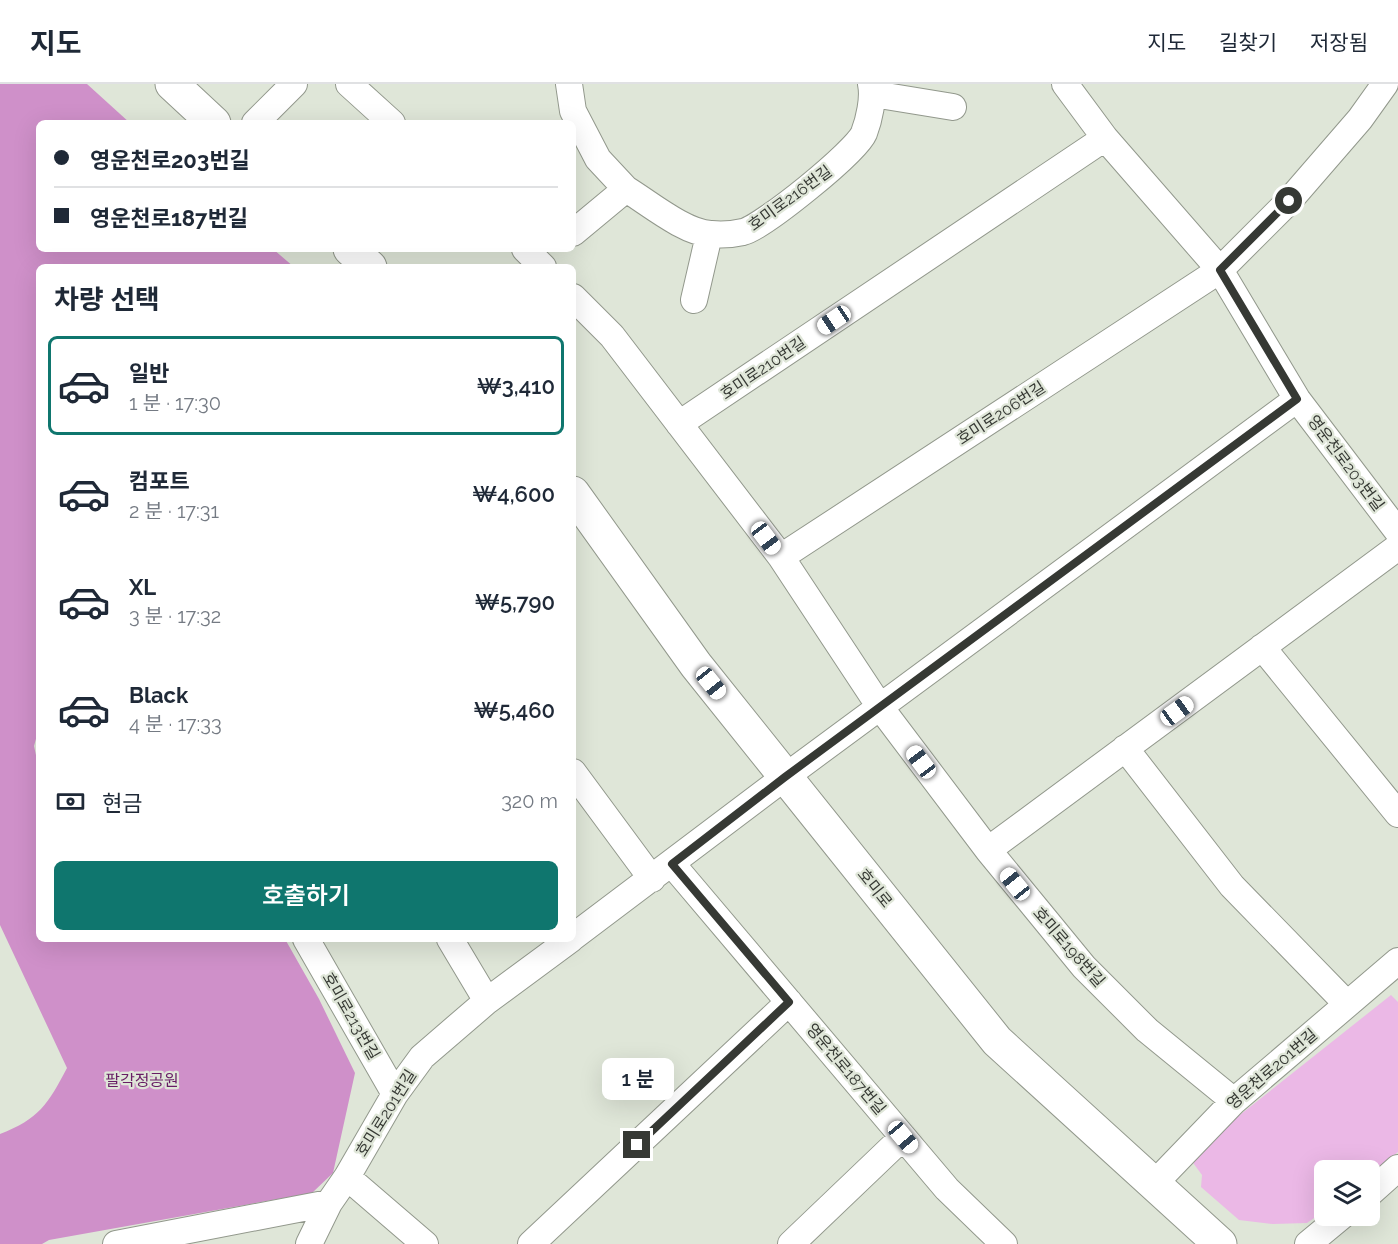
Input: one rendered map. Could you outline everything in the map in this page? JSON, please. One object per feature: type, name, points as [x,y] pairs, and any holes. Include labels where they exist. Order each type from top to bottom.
[{"type":"street","points":[[172,84],[211,120]]},
{"type":"street","points":[[258,120],[294,84]]},
{"type":"street","points":[[349,84],[389,120]]},
{"type":"street","name":"호미로216번길","points":[[569,84],[573,111],[598,159],[626,189],[679,224],[709,234],[745,232],[790,202],[837,165],[863,135],[872,89]]},
{"type":"street","name":"영운천로203번길","points":[[1065,84],[1105,138],[1220,270],[1297,399],[1398,532]]},
{"type":"street","points":[[1220,270],[1289,201],[1360,119],[1385,84]]},
{"type":"street","points":[[872,89],[953,107]]},
{"type":"street","name":"호미로210번길","points":[[679,424],[1105,138]]},
{"type":"street","points":[[576,230],[626,189]]},
{"type":"street","points":[[694,300],[709,234]]},
{"type":"street","points":[[353,252],[367,264]]},
{"type":"street","name":"호미로206번길","points":[[781,557],[1220,270]]},
{"type":"street","points":[[576,300],[612,336],[679,424]]},
{"type":"street","name":"호미로201번길","points":[[576,935],[785,777],[1297,399]]},
{"type":"street","name":"호미로198번길","points":[[679,424],[781,557],[880,707],[988,850],[1084,967],[1146,1030],[1233,1101]]},
{"type":"street","name":"호미로","points":[[576,497],[696,665],[997,1041],[1220,1244]]},
{"type":"street","points":[[988,850],[1398,547]]},
{"type":"street","points":[[1262,647],[1398,814]]},
{"type":"street","points":[[1125,748],[1232,886],[1347,1004]]},
{"type":"street","points":[[576,775],[662,871]]},
{"type":"street","name":"영운천로187번길","points":[[662,871],[789,1002],[947,1189],[1004,1244]]},
{"type":"street","name":"호미로213번길","points":[[308,942],[395,1094]]},
{"type":"street","points":[[452,942],[487,1001]]},
{"type":"street","name":"호미로201번길","points":[[309,1244],[330,1203],[395,1094],[422,1057],[487,1001],[567,942]]},
{"type":"street","name":"영운천로201번길","points":[[1154,1184],[1233,1101],[1398,961]]},
{"type":"street","points":[[531,1244],[789,1002]]},
{"type":"street","points":[[791,1244],[903,1137]]},
{"type":"street","points":[[1380,1184],[1398,1168]]},
{"type":"street","points":[[347,1177],[424,1244]]},
{"type":"street","points":[[116,1244],[330,1203]]},
{"type":"street","points":[[1308,1244],[1330,1226]]},
{"type":"shaded area","points":[[1391,995],[1398,1002],[1398,1152],[1380,1167],[1380,1160],[1314,1160],[1314,1218],[1307,1223],[1273,1224],[1239,1220],[1201,1187],[1202,1175],[1188,1156]]},
{"type":"green space","name":"팔각정공원","points":[[0,84],[87,84],[127,120],[36,120],[36,252],[276,252],[290,264],[36,264],[36,739],[34,746],[36,755],[36,942],[287,942],[319,999],[355,1073],[333,1173],[312,1193],[49,1240],[42,1244],[0,1244],[0,1134],[24,1122],[41,1109],[67,1068],[0,925]]},
{"type":"route","points":[[637,1145],[789,1002],[672,864],[785,777],[1297,399],[1220,270],[1289,201]]}]
